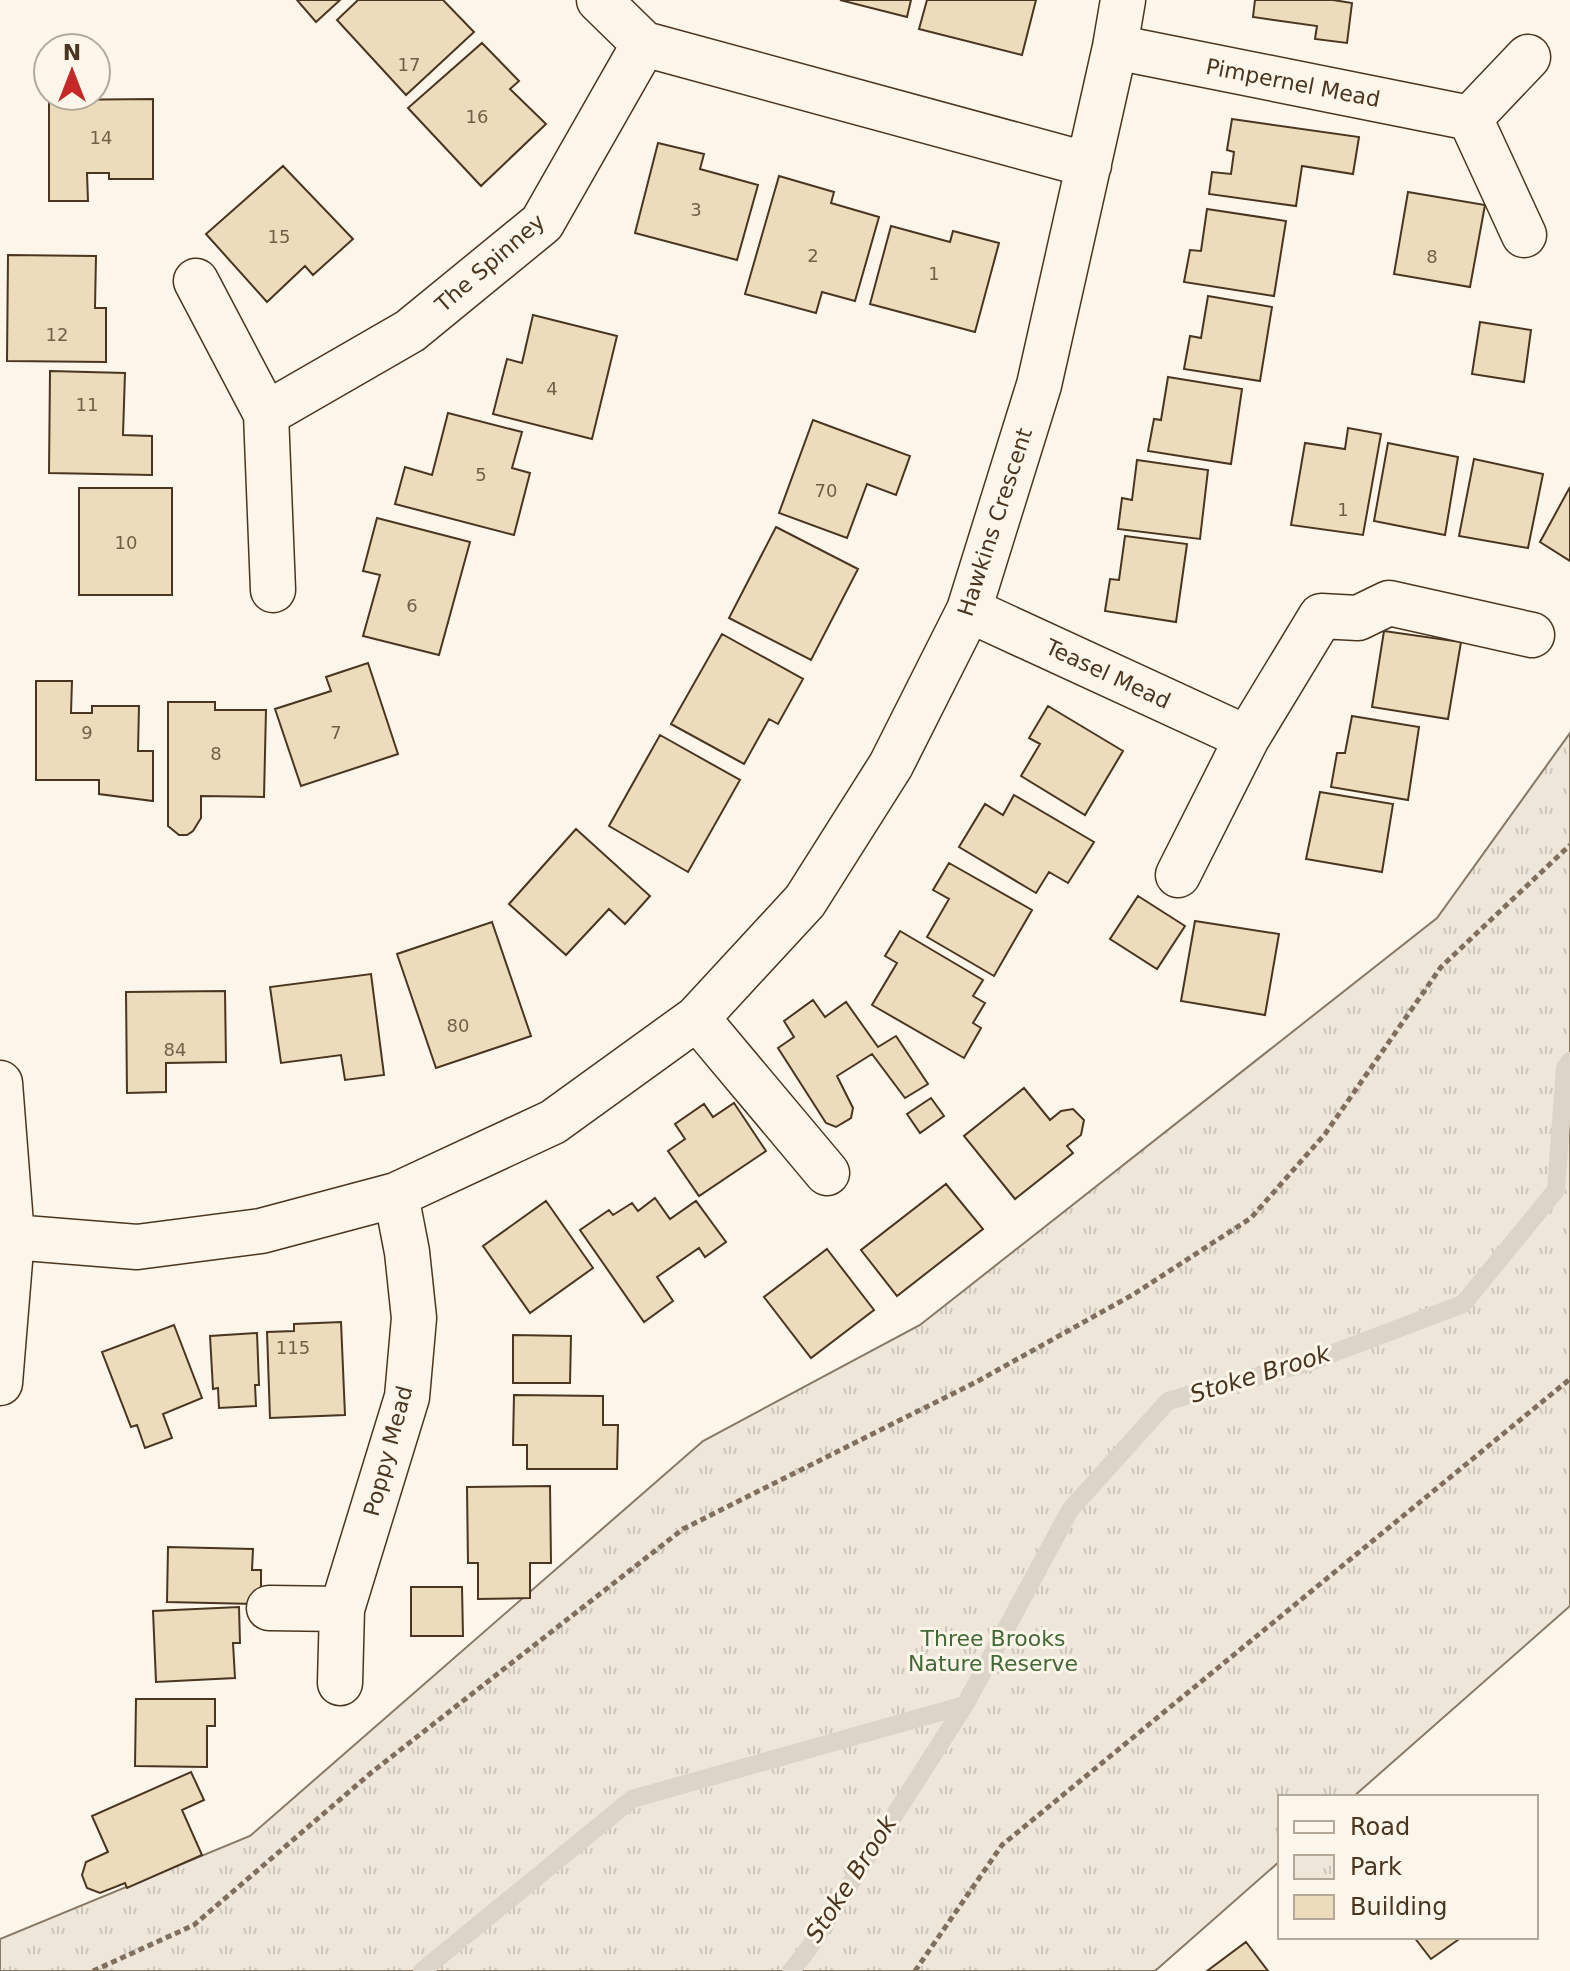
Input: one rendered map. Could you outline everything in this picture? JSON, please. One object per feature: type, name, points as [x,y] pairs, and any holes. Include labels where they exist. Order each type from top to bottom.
[{"type":"street","points":[[599,0],[644,44],[1089,165]]},
{"type":"street","name":"Hawkins Crescent","points":[[12,1237],[137,1247],[261,1231],[396,1195],[553,1122],[697,1018],[805,901],[891,765],[969,610],[1039,385],[1123,0]]},
{"type":"street","name":"The Spinney","points":[[266,414],[410,331],[542,223],[644,44]]},
{"type":"street","name":"Pimpernel Mead","points":[[1115,47],[1470,118]]},
{"type":"street","points":[[1524,235],[1470,118],[1528,57]]},
{"type":"street","points":[[196,281],[266,414],[273,590]]},
{"type":"street","points":[[1178,875],[1247,738],[1321,616],[1358,618],[1389,603],[1532,635]]},
{"type":"street","name":"Teasel Mead","points":[[969,610],[1247,738]]},
{"type":"street","points":[[697,1018],[827,1173]]},
{"type":"street","points":[[0,1083],[12,1237],[0,1383]]},
{"type":"street","name":"Poppy Mead","points":[[340,1683],[342,1609],[407,1397],[414,1318],[407,1252],[396,1195]]},
{"type":"street","points":[[269,1608],[342,1609]]},
{"type":"path","points":[[93,1971],[194,1925],[372,1772],[683,1529],[978,1381],[1134,1294],[1251,1218],[1325,1134],[1441,967],[1570,845]]},
{"type":"path","points":[[915,1971],[1002,1845],[1570,1379]]},
{"type":"green space","name":"Three Brooks Nature Reserve","points":[[1570,733],[1570,1606],[1355,1795],[1278,1795],[1278,1863],[1155,1971],[0,1971],[0,1939],[250,1836],[703,1441],[920,1325],[1437,918]]},
{"type":"building","points":[[297,0],[340,0],[316,22]]},
{"type":"building","points":[[358,0],[443,0],[474,32],[406,95],[337,20]]},
{"type":"building","points":[[840,0],[911,0],[907,17]]},
{"type":"building","points":[[927,0],[1036,0],[1022,55],[919,29]]},
{"type":"building","points":[[1255,0],[1333,0],[1352,3],[1347,43],[1315,39],[1317,26],[1253,17]]},
{"type":"building","points":[[482,43],[519,81],[510,89],[546,124],[481,186],[408,108]]},
{"type":"building","points":[[112,99],[153,99],[153,179],[109,179],[109,173],[87,173],[88,201],[49,201],[49,112],[112,112]]},
{"type":"building","points":[[1232,119],[1359,137],[1353,174],[1302,166],[1296,206],[1209,194],[1212,172],[1231,174],[1234,152],[1227,150]]},
{"type":"building","points":[[658,143],[704,154],[700,169],[758,185],[737,260],[635,233]]},
{"type":"building","points":[[283,166],[353,239],[313,275],[305,266],[267,302],[206,234]]},
{"type":"building","points":[[779,176],[834,192],[831,203],[879,217],[855,301],[822,292],[816,313],[745,294]]},
{"type":"building","points":[[1408,192],[1485,205],[1470,287],[1394,274]]},
{"type":"building","points":[[1207,209],[1286,221],[1274,296],[1184,282],[1190,250],[1201,251]]},
{"type":"building","points":[[891,226],[950,242],[953,231],[999,243],[975,332],[870,304]]},
{"type":"building","points":[[8,255],[96,256],[95,308],[106,308],[106,362],[7,361]]},
{"type":"building","points":[[1208,296],[1272,307],[1260,381],[1184,369],[1190,336],[1201,338]]},
{"type":"building","points":[[533,315],[617,336],[592,439],[493,414],[507,359],[522,363]]},
{"type":"building","points":[[1480,322],[1531,330],[1524,382],[1472,374]]},
{"type":"building","points":[[50,371],[125,373],[123,435],[152,436],[152,475],[49,473]]},
{"type":"building","points":[[1168,377],[1242,389],[1231,464],[1148,451],[1154,419],[1161,420]]},
{"type":"building","points":[[448,413],[522,432],[512,468],[530,473],[514,535],[395,504],[405,467],[432,475]]},
{"type":"building","points":[[813,420],[910,456],[896,495],[867,484],[847,538],[779,513]]},
{"type":"building","points":[[1348,428],[1381,434],[1363,535],[1291,525],[1305,443],[1345,449]]},
{"type":"building","points":[[1388,443],[1458,457],[1445,535],[1374,521]]},
{"type":"building","points":[[1474,459],[1543,474],[1528,548],[1459,536]]},
{"type":"building","points":[[1137,460],[1208,470],[1200,539],[1118,529],[1122,498],[1132,500]]},
{"type":"building","points":[[1570,487],[1570,561],[1540,542]]},
{"type":"building","points":[[79,488],[172,488],[172,595],[79,595]]},
{"type":"building","points":[[377,518],[470,542],[439,655],[363,636],[380,575],[363,571]]},
{"type":"building","points":[[776,527],[858,569],[811,660],[729,618]]},
{"type":"building","points":[[1125,536],[1187,544],[1176,622],[1105,611],[1110,579],[1119,580]]},
{"type":"building","points":[[1384,631],[1461,642],[1448,719],[1372,707]]},
{"type":"building","points":[[722,634],[803,679],[778,724],[769,719],[744,764],[671,724]]},
{"type":"building","points":[[368,663],[398,754],[301,786],[275,709],[331,691],[326,677]]},
{"type":"building","points":[[36,681],[72,681],[71,713],[92,713],[92,706],[139,706],[138,751],[153,751],[153,801],[99,794],[99,780],[36,780]]},
{"type":"building","points":[[168,702],[215,702],[215,710],[266,710],[264,797],[201,796],[201,818],[193,831],[179,835],[168,826]]},
{"type":"building","points":[[1048,706],[1123,751],[1085,815],[1021,776],[1040,744],[1029,738]]},
{"type":"building","points":[[1352,716],[1419,727],[1408,800],[1331,787],[1337,753],[1345,753]]},
{"type":"building","points":[[660,735],[740,780],[688,872],[609,826]]},
{"type":"building","points":[[1320,792],[1393,804],[1382,872],[1306,859]]},
{"type":"building","points":[[1014,795],[1094,842],[1068,883],[1049,872],[1036,893],[959,847],[985,804],[1003,815]]},
{"type":"building","points":[[576,829],[650,896],[625,924],[609,909],[566,955],[509,904]]},
{"type":"building","points":[[949,863],[1032,910],[994,976],[927,937],[949,899],[933,890]]},
{"type":"building","points":[[1138,896],[1185,926],[1157,969],[1110,939]]},
{"type":"building","points":[[1195,921],[1279,934],[1265,1015],[1181,1001]]},
{"type":"building","points":[[492,922],[531,1036],[436,1068],[397,954]]},
{"type":"building","points":[[900,931],[983,980],[973,996],[985,1003],[973,1023],[981,1028],[964,1058],[872,1005],[897,963],[885,956]]},
{"type":"building","points":[[371,974],[384,1075],[345,1080],[341,1055],[281,1063],[270,987]]},
{"type":"building","points":[[225,991],[226,1062],[166,1063],[166,1092],[127,1093],[126,992]]},
{"type":"building","points":[[813,1000],[825,1017],[846,1002],[878,1047],[896,1036],[928,1084],[905,1098],[872,1054],[837,1076],[853,1108],[851,1118],[836,1127],[826,1123],[778,1048],[794,1037],[784,1021]]},
{"type":"building","points":[[1024,1088],[1050,1120],[1061,1111],[1073,1109],[1084,1120],[1081,1135],[1067,1146],[1073,1153],[1015,1199],[964,1136]]},
{"type":"building","points":[[931,1098],[944,1116],[920,1133],[907,1114]]},
{"type":"building","points":[[734,1103],[766,1151],[699,1196],[668,1151],[685,1139],[675,1124],[704,1104],[713,1117]]},
{"type":"building","points":[[946,1184],[983,1229],[897,1296],[861,1250]]},
{"type":"building","points":[[655,1198],[670,1219],[696,1201],[726,1242],[705,1257],[699,1248],[657,1277],[673,1301],[644,1322],[580,1230],[609,1210],[613,1215],[632,1203],[638,1211]]},
{"type":"building","points":[[546,1201],[593,1268],[530,1313],[483,1246]]},
{"type":"building","points":[[827,1249],[874,1310],[811,1358],[764,1297]]},
{"type":"building","points":[[341,1322],[345,1415],[270,1418],[267,1332],[294,1331],[294,1324]]},
{"type":"building","points":[[174,1325],[202,1398],[163,1414],[172,1438],[145,1448],[137,1425],[131,1427],[102,1352]]},
{"type":"building","points":[[257,1333],[259,1385],[255,1385],[256,1406],[219,1408],[218,1388],[213,1389],[210,1336]]},
{"type":"building","points":[[513,1335],[571,1336],[570,1383],[513,1383]]},
{"type":"building","points":[[514,1395],[603,1396],[603,1425],[618,1425],[617,1469],[527,1469],[527,1445],[513,1445]]},
{"type":"building","points":[[550,1486],[551,1563],[530,1563],[530,1598],[478,1599],[478,1563],[468,1563],[467,1487]]},
{"type":"building","points":[[168,1547],[253,1549],[252,1570],[261,1570],[261,1604],[167,1602]]},
{"type":"building","points":[[411,1587],[462,1587],[463,1636],[411,1636]]},
{"type":"building","points":[[239,1607],[240,1643],[233,1643],[235,1678],[156,1682],[153,1611]]},
{"type":"building","points":[[136,1699],[215,1699],[215,1726],[207,1726],[207,1767],[135,1766]]},
{"type":"building","points":[[191,1772],[204,1800],[182,1810],[202,1855],[127,1888],[125,1883],[100,1893],[87,1888],[82,1875],[86,1862],[108,1852],[92,1816]]},
{"type":"building","points":[[1416,1939],[1459,1939],[1431,1959]]},
{"type":"building","points":[[1246,1942],[1268,1971],[1207,1971]]},
{"type":"waterway","name":"Stoke Brook","points":[[791,1971],[809,1948],[965,1705],[1070,1510],[1168,1401],[1307,1363],[1463,1304],[1556,1190],[1565,1068],[1570,1061]]},
{"type":"waterway","points":[[422,1971],[632,1799],[965,1705]]}]
